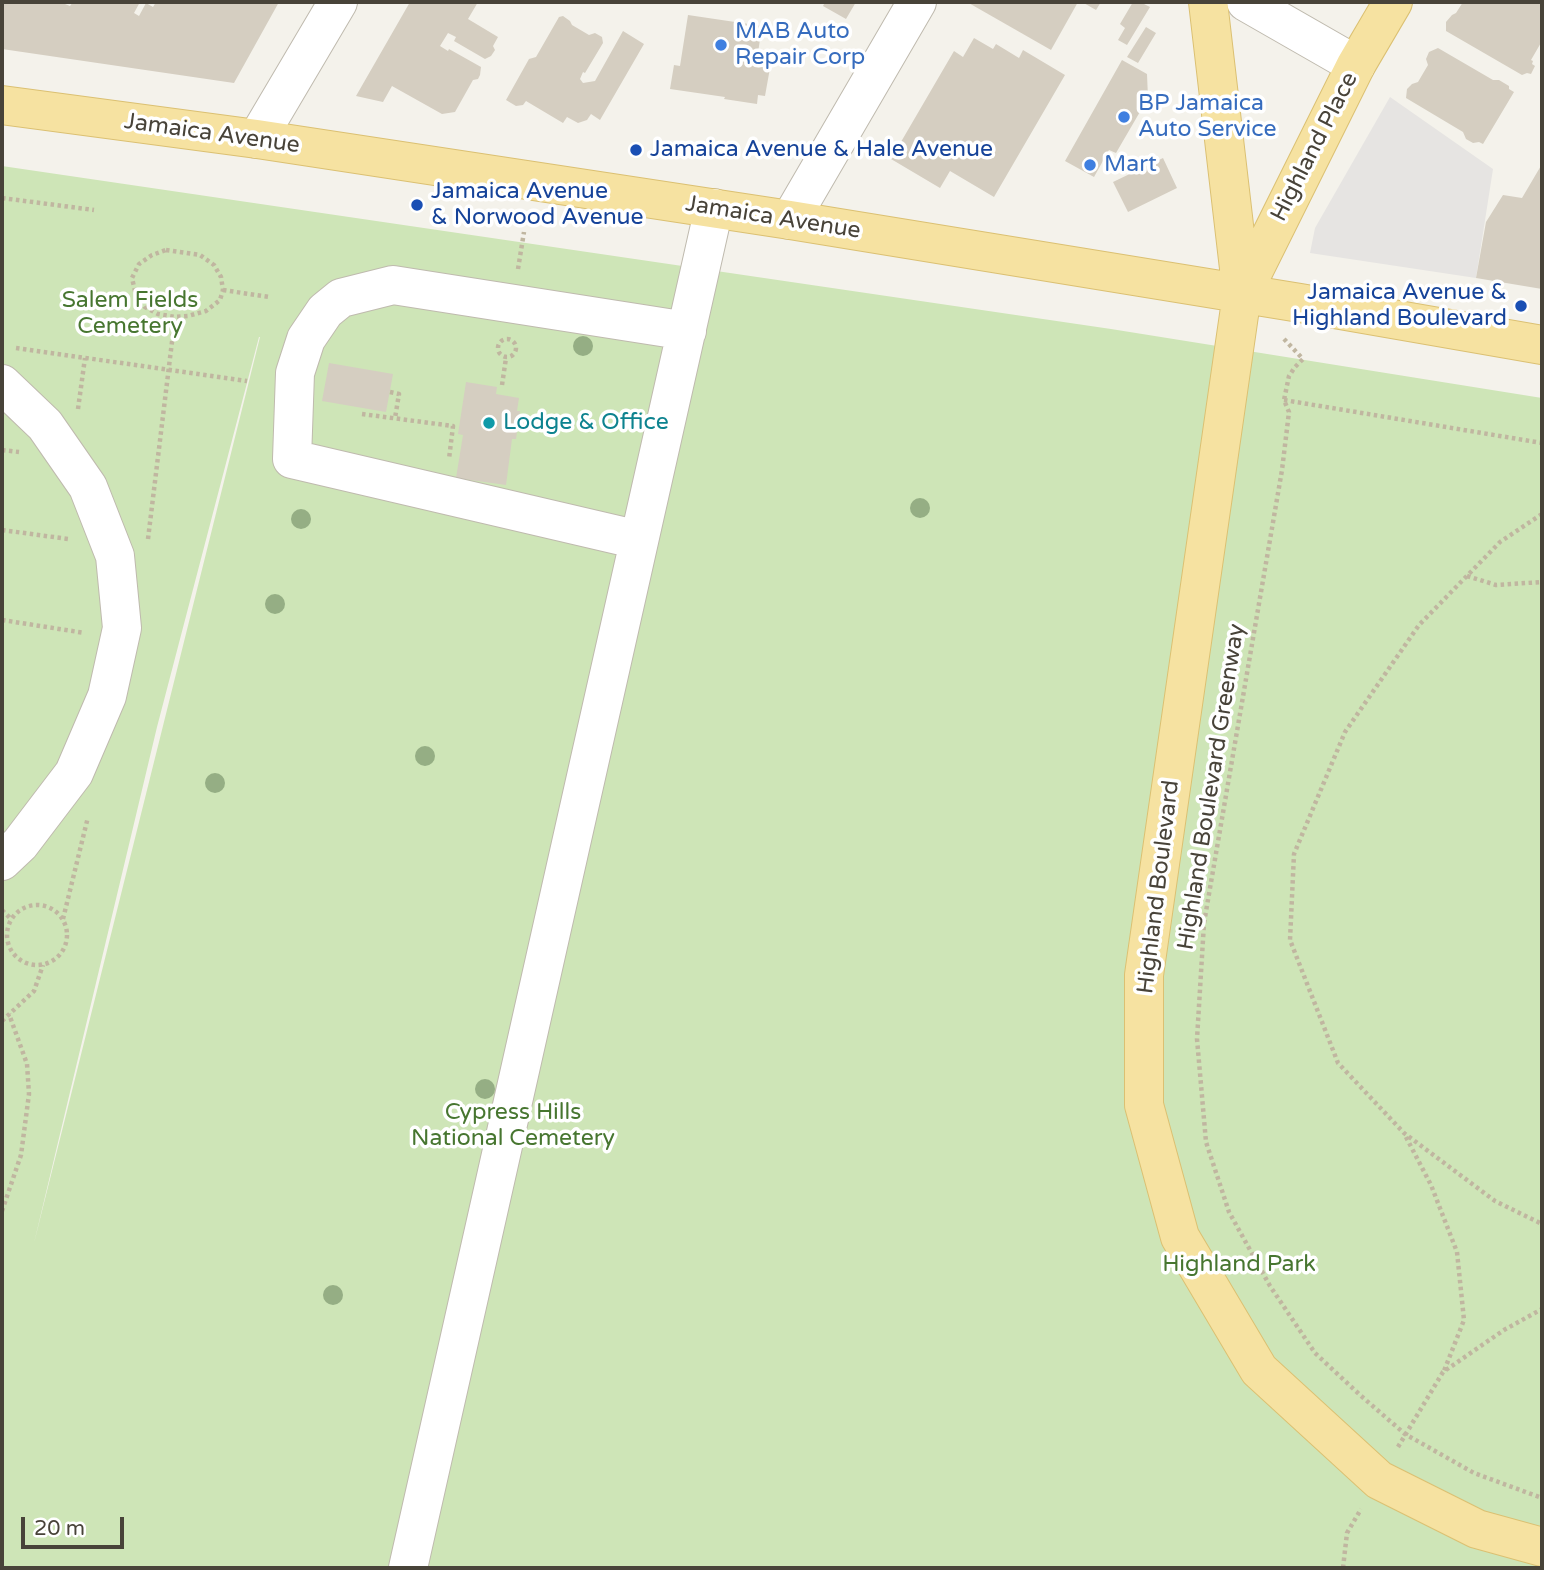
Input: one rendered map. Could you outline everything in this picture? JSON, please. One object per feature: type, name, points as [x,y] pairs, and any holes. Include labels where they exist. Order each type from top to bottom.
[{"type":"main road","points":[[1208,2],[1242,293]]},
{"type":"main road","name":"Highland Place","points":[[1242,293],[1356,65],[1393,2]]},
{"type":"main road","name":"Jamaica Avenue","points":[[2,105],[257,139],[714,208],[1242,293],[1542,345]]},
{"type":"main road","name":"Highland Boulevard","points":[[1242,293],[1144,975],[1144,1105],[1180,1237],[1259,1370],[1379,1480],[1477,1529],[1542,1546]]},
{"type":"street","points":[[257,139],[338,2]]},
{"type":"street","points":[[790,220],[917,2]]},
{"type":"street","points":[[1246,2],[1356,65]]},
{"type":"street","points":[[408,1568],[714,208]]},
{"type":"street","points":[[639,540],[292,459],[295,373],[306,339],[325,311],[341,298],[393,285],[687,331]]},
{"type":"street","points":[[2,384],[45,425],[88,487],[115,556],[122,628],[107,696],[74,773],[20,844],[2,861]]},
{"type":"path","points":[[2,198],[94,210]]},
{"type":"path","points":[[166,250],[200,255],[214,265],[221,277],[223,290],[220,300],[206,312],[175,317],[158,314],[145,307],[135,291],[132,278],[139,264],[166,250]]},
{"type":"path","points":[[223,290],[269,297]]},
{"type":"path","points":[[170,370],[175,317]]},
{"type":"path","name":"Highland Boulevard Greenway","points":[[1279,334],[1303,359],[1289,376],[1284,400],[1289,412],[1282,470],[1203,923],[1197,1039],[1206,1142],[1229,1212],[1270,1286],[1315,1353],[1405,1434],[1474,1473],[1542,1497]]},
{"type":"path","points":[[505,339],[516,344],[515,354],[506,358],[498,351],[498,344],[505,339]]},
{"type":"path","points":[[16,348],[247,381]]},
{"type":"path","points":[[502,385],[506,358]]},
{"type":"path","points":[[390,392],[399,394],[395,418]]},
{"type":"path","points":[[1284,400],[1542,443]]},
{"type":"path","points":[[362,414],[453,426],[444,495]]},
{"type":"path","points":[[1542,514],[1500,542],[1419,625],[1345,732],[1293,854],[1290,940],[1338,1063],[1404,1133],[1495,1201],[1542,1224]]},
{"type":"path","points":[[2,530],[111,544]]},
{"type":"path","points":[[1467,576],[1496,585],[1542,582]]},
{"type":"path","points":[[2,620],[120,638]]},
{"type":"path","points":[[28,906],[47,906],[63,919],[68,937],[66,947],[52,962],[33,966],[23,962],[9,948],[7,928],[11,919],[28,906]]},
{"type":"path","points":[[2,910],[11,919]]},
{"type":"path","points":[[2,1021],[34,991],[43,965]]},
{"type":"path","points":[[2,1211],[21,1155],[29,1094],[27,1064],[9,1014]]},
{"type":"path","points":[[1404,1133],[1431,1185],[1457,1252],[1465,1320],[1443,1372],[1405,1434]]},
{"type":"path","points":[[1443,1372],[1504,1330],[1542,1309]]},
{"type":"path","points":[[1343,1568],[1347,1533],[1351,1525]]},
{"type":"green space","points":[[2,166],[1111,329],[1542,398],[1542,1568],[2,1568]],"holes":[[[260,337],[34,1243],[157,727]]]},
{"type":"shaded area","points":[[1390,97],[1493,169],[1476,278],[1310,253],[1315,228]]},
{"type":"building","points":[[2,2],[66,2],[65,4],[70,6],[73,2],[140,2],[134,13],[139,16],[146,3],[153,7],[156,2],[279,2],[234,83],[2,49]]},
{"type":"building","points":[[410,2],[478,2],[468,19],[498,37],[493,46],[495,50],[485,59],[454,41],[456,37],[448,33],[440,46],[481,67],[478,79],[473,80],[455,112],[442,114],[392,86],[383,102],[356,96]]},
{"type":"building","points":[[825,2],[856,2],[846,19],[823,6]]},
{"type":"building","points":[[967,2],[1078,2],[1051,50]]},
{"type":"building","points":[[1082,2],[1101,2],[1096,10]]},
{"type":"building","points":[[1133,2],[1150,7],[1127,45],[1118,40],[1125,28],[1120,24]]},
{"type":"building","points":[[1463,2],[1542,2],[1542,41],[1531,60],[1535,66],[1531,74],[1522,75],[1446,31],[1446,22]]},
{"type":"building","name":"MAB Auto Repair Corp","points":[[688,15],[762,26],[756,66],[770,68],[765,96],[758,95],[757,104],[670,89],[674,65],[680,66]]},
{"type":"building","points":[[563,16],[589,35],[595,33],[602,37],[603,43],[580,79],[583,83],[595,81],[623,31],[644,44],[600,120],[591,114],[587,120],[578,123],[567,117],[563,123],[526,101],[523,105],[516,106],[506,100],[529,59],[536,57],[559,17]]},
{"type":"building","points":[[1146,27],[1156,33],[1138,63],[1127,57]]},
{"type":"building","points":[[974,38],[993,49],[996,44],[1019,58],[1023,50],[1065,75],[994,197],[950,171],[940,188],[891,159],[954,51],[963,57]]},
{"type":"building","points":[[1438,48],[1493,80],[1499,80],[1514,92],[1483,144],[1466,139],[1463,132],[1406,98],[1407,89],[1418,82],[1428,65],[1426,59],[1429,52]]},
{"type":"building","points":[[1122,60],[1147,74],[1148,98],[1116,153],[1109,150],[1094,177],[1065,161]]},
{"type":"building","points":[[1163,158],[1177,188],[1128,212],[1113,182]]},
{"type":"building","points":[[1542,164],[1542,289],[1476,278],[1486,222],[1503,195],[1522,198]]},
{"type":"building","points":[[329,363],[393,374],[386,412],[322,401]]},
{"type":"building","name":"Lodge & Office","points":[[466,382],[497,387],[496,394],[519,398],[516,439],[512,439],[506,485],[456,478],[463,435],[458,434]]},
{"type":"place","name":"MAB Auto Repair Corp","points":[[721,45]]},
{"type":"place","name":"BP Jamaica Auto Service","points":[[1124,117]]},
{"type":"place","name":"Jamaica Avenue & Hale Avenue","points":[[636,150]]},
{"type":"place","name":"Mart","points":[[1090,165]]},
{"type":"place","name":"Jamaica Avenue & Norwood Avenue","points":[[417,205]]},
{"type":"place","name":"Jamaica Avenue & Highland Boulevard","points":[[1521,306]]},
{"type":"place","name":"Lodge & Office","points":[[489,423]]},
{"type":"park label","name":"Salem Fields Cemetery","points":[[130,314]]},
{"type":"park label","name":"Cypress Hills National Cemetery","points":[[513,1126]]},
{"type":"park label","name":"Highland Park","points":[[1239,1265]]}]
